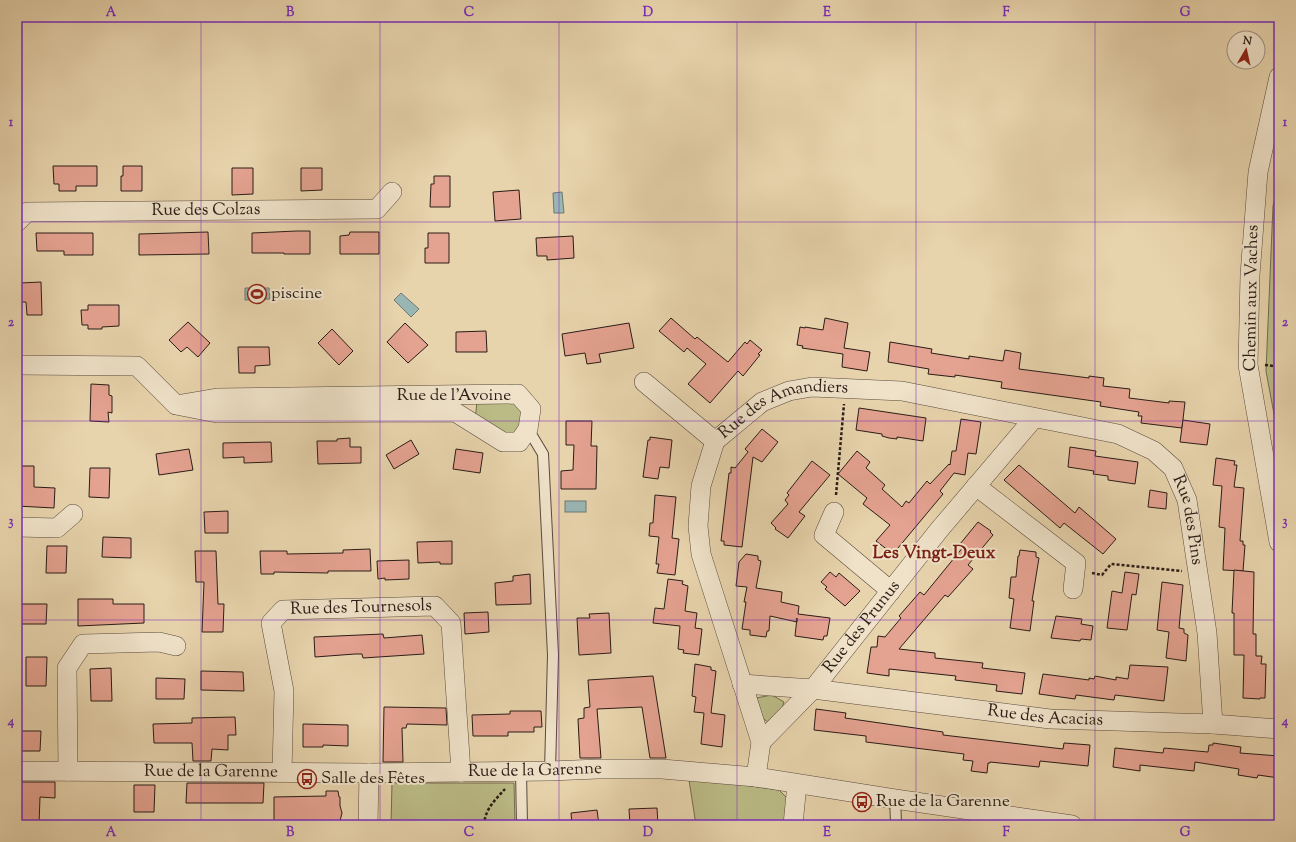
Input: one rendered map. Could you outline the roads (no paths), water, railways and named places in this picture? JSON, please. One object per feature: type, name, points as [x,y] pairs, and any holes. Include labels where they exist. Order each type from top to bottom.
[{"type":"street","name":"Chemin aux Vaches","points":[[1279,77],[1258,172],[1250,275],[1248,365],[1279,542]]},
{"type":"street","name":"Rue des Colzas","points":[[17,222],[27,212],[377,209],[392,192]]},
{"type":"street","points":[[17,365],[137,366],[176,405]]},
{"type":"street","points":[[644,382],[715,441]]},
{"type":"street","name":"Rue des Amandiers","points":[[756,777],[761,742],[701,554],[698,526],[701,486],[715,441],[762,402],[789,391],[812,387],[902,391],[1034,418]]},
{"type":"street","points":[[455,412],[470,394]]},
{"type":"street","name":"Rue de l'Avoine","points":[[518,394],[531,409],[528,429],[519,442],[504,442],[455,412],[217,413],[176,405],[217,398],[518,394]]},
{"type":"street","name":"Rue des Prunus","points":[[761,742],[813,689],[939,530],[1034,418]]},
{"type":"street","name":"Rue des Pins","points":[[1034,418],[1118,434],[1154,451],[1173,468],[1187,500],[1207,633],[1213,724]]},
{"type":"street","points":[[976,486],[1076,563],[1074,580]]},
{"type":"street","points":[[834,512],[824,535],[891,591]]},
{"type":"street","points":[[17,527],[57,528],[73,514]]},
{"type":"street","name":"Rue des Tournesols","points":[[282,772],[284,691],[271,623],[283,610],[436,606],[451,623],[460,772]]},
{"type":"street","points":[[68,771],[67,668],[83,644],[159,642],[176,646]]},
{"type":"street","name":"Rue des Acacias","points":[[742,684],[813,689],[1050,719],[1213,724],[1279,729]]},
{"type":"street","name":"Rue de la Garenne","points":[[17,771],[369,773],[662,769],[756,777],[1066,825]]},
{"type":"street","points":[[368,825],[369,773]]},
{"type":"street","points":[[794,825],[797,784]]},
{"type":"lane","points":[[528,429],[543,454],[553,655],[550,771]]},
{"type":"lane","points":[[521,771],[522,825]]},
{"type":"lane","points":[[894,799],[897,825]]},
{"type":"water","points":[[562,192],[564,213],[554,213],[553,193]]},
{"type":"water","name":"piscine","points":[[245,288],[269,288],[270,299],[245,300]]},
{"type":"water","points":[[401,293],[419,309],[411,317],[394,300]]},
{"type":"water","points":[[565,501],[586,501],[586,512],[565,512]]},
{"type":"place","name":"piscine","points":[[257,294]]},
{"type":"place","name":"Salle des Fêtes","points":[[307,779]]},
{"type":"place","name":"Rue de la Garenne","points":[[862,802]]},
{"type":"district","name":"Les Vingt-Deux","points":[[934,554]]}]
